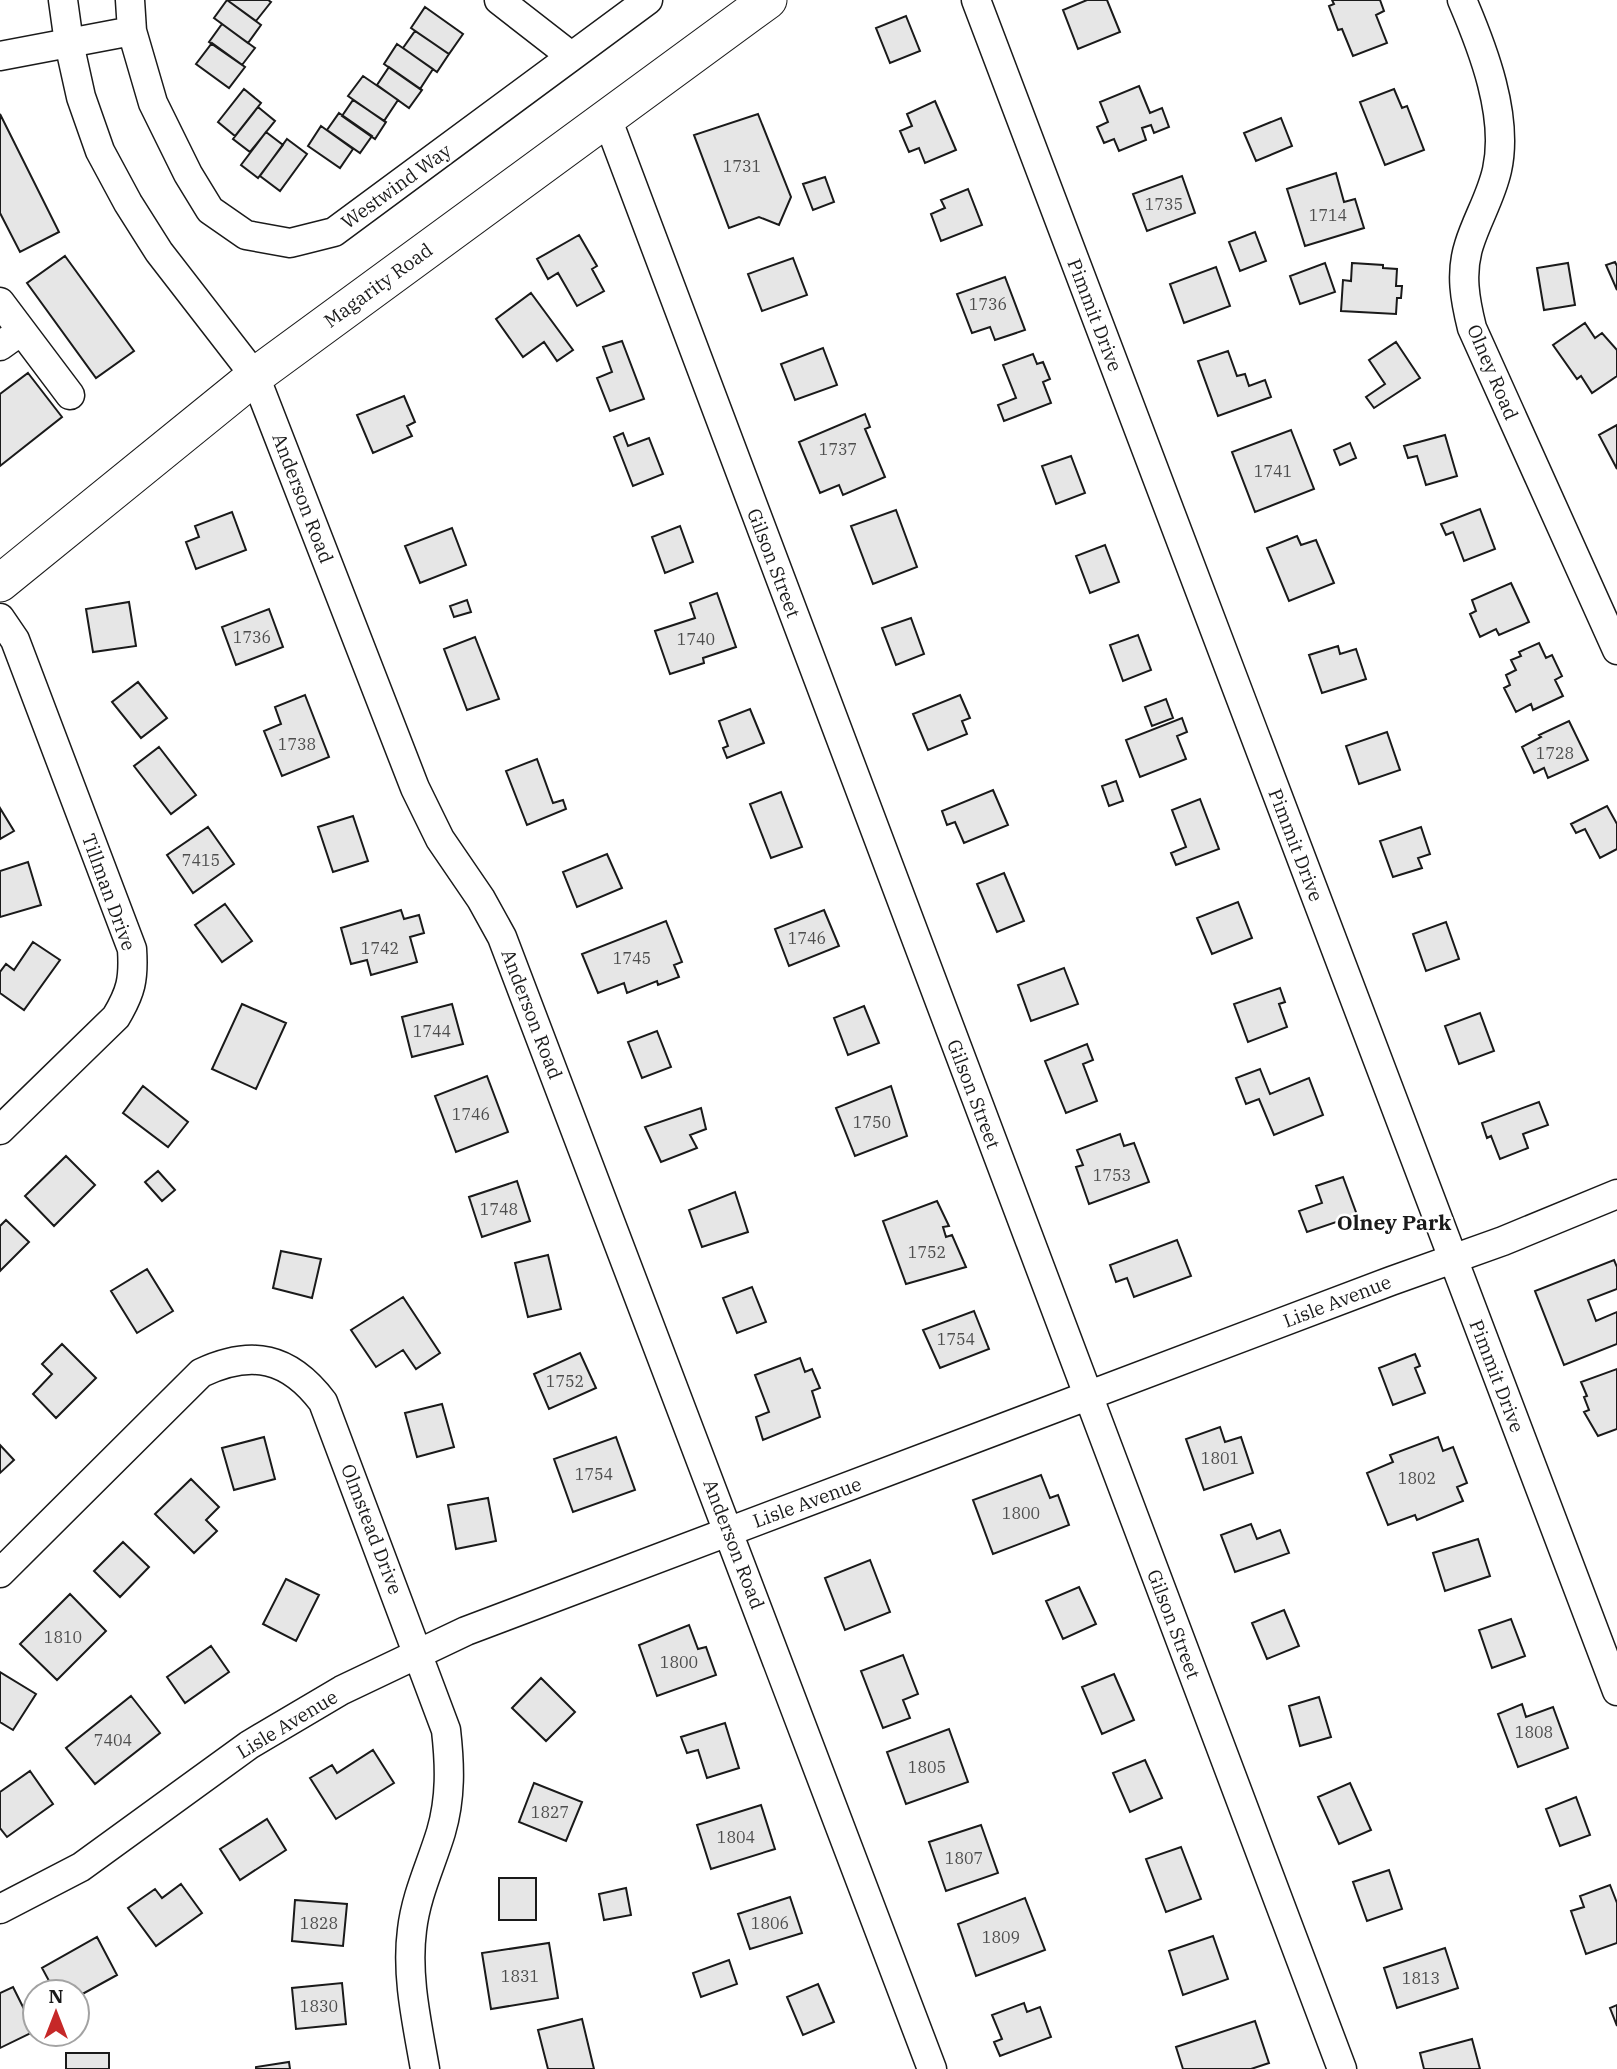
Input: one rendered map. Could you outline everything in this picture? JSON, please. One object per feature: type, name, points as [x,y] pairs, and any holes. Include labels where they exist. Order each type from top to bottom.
[{"type":"main road","name":"Magarity Road","points":[[0,583],[255,376],[768,0]]},
{"type":"street","name":"Anderson Road","points":[[63,0],[69,43],[82,97],[100,151],[122,193],[159,252],[255,376],[415,788],[440,839],[481,899],[502,937],[932,2069]]},
{"type":"street","name":"Westwind Way","points":[[130,0],[132,31],[153,103],[188,174],[210,210],[246,235],[290,243],[334,232],[648,0]]},
{"type":"street","points":[[499,0],[571,57]]},
{"type":"street","name":"Pimmit Drive","points":[[976,0],[1617,1691]]},
{"type":"street","name":"Olney Road","points":[[1462,0],[1496,100],[1500,135],[1498,168],[1489,200],[1469,244],[1464,273],[1465,300],[1472,328],[1617,650]]},
{"type":"street","points":[[0,56],[132,31]]},
{"type":"street","name":"Gilson Street","points":[[607,118],[1342,2069]]},
{"type":"street","points":[[0,302],[11,339],[70,395]]},
{"type":"street","name":"Tillman Drive","points":[[0,618],[15,640],[132,949],[134,974],[128,997],[116,1017],[0,1130]]},
{"type":"street","name":"Lisle Avenue","points":[[0,1909],[80,1867],[249,1745],[342,1690],[466,1631],[1453,1259],[1617,1194]]},
{"type":"street","name":"Olmstead Drive","points":[[0,1573],[201,1373],[222,1363],[244,1358],[267,1360],[290,1369],[309,1382],[323,1402],[446,1730],[450,1766],[448,1799],[441,1831],[419,1889],[412,1930],[410,1968],[425,2069]]},
{"type":"building","points":[[227,0],[261,25],[248,43],[214,18]]},
{"type":"building","points":[[227,0],[268,0],[271,2],[256,21]]},
{"type":"building","points":[[1087,0],[1107,0],[1120,32],[1078,49],[1063,10]]},
{"type":"building","points":[[1332,0],[1380,0],[1384,11],[1376,15],[1387,43],[1353,56],[1342,29],[1338,30],[1329,6],[1334,4]]},
{"type":"building","points":[[425,7],[463,34],[449,54],[411,28]]},
{"type":"building","points":[[906,16],[920,51],[890,63],[876,28]]},
{"type":"building","points":[[222,24],[255,48],[242,65],[209,42]]},
{"type":"building","points":[[415,31],[449,54],[437,72],[403,48]]},
{"type":"building","points":[[212,43],[245,67],[229,88],[196,64]]},
{"type":"building","points":[[397,44],[433,69],[420,89],[384,64]]},
{"type":"building","points":[[389,67],[422,90],[409,108],[377,85]]},
{"type":"building","points":[[363,76],[398,100],[384,121],[348,96]]},
{"type":"building","points":[[1139,86],[1150,113],[1162,108],[1169,127],[1154,133],[1151,125],[1142,128],[1146,140],[1119,151],[1114,139],[1104,143],[1097,127],[1108,122],[1100,102]]},
{"type":"building","points":[[244,89],[261,103],[235,136],[218,122]]},
{"type":"building","points":[[1394,89],[1402,108],[1407,106],[1424,150],[1385,165],[1360,102]]},
{"type":"building","points":[[353,100],[386,122],[375,139],[342,116]]},
{"type":"building","points":[[935,101],[956,150],[925,163],[919,148],[909,152],[900,131],[912,126],[907,114]]},
{"type":"building","points":[[258,107],[275,121],[250,152],[233,139]]},
{"type":"building","points":[[339,113],[372,136],[360,153],[327,130]]},
{"type":"building","points":[[0,114],[59,232],[20,252],[0,213]]},
{"type":"building","points":[[758,114],[791,197],[779,225],[759,217],[729,228],[694,135]]},
{"type":"building","points":[[1281,118],[1292,146],[1256,161],[1244,133]]},
{"type":"building","points":[[321,126],[353,149],[340,168],[308,146]]},
{"type":"building","points":[[266,132],[283,145],[258,178],[241,165]]},
{"type":"building","points":[[287,139],[307,154],[280,191],[260,176]]},
{"type":"building","points":[[1336,173],[1344,202],[1355,199],[1364,228],[1305,246],[1287,189]]},
{"type":"building","points":[[1182,176],[1195,213],[1147,231],[1133,194]]},
{"type":"building","points":[[825,177],[834,202],[813,210],[803,184]]},
{"type":"building","points":[[968,189],[982,225],[941,241],[931,214],[945,208],[941,200]]},
{"type":"building","points":[[1255,232],[1266,261],[1240,271],[1229,242]]},
{"type":"building","points":[[579,235],[597,266],[592,269],[604,291],[577,306],[558,273],[548,279],[537,259]]},
{"type":"building","points":[[65,256],[134,351],[96,378],[27,283]]},
{"type":"building","points":[[793,258],[807,295],[762,311],[748,274]]},
{"type":"building","points":[[1615,262],[1617,266],[1617,290],[1606,265]]},
{"type":"building","points":[[1325,263],[1335,292],[1300,304],[1290,276]]},
{"type":"building","points":[[1352,263],[1383,265],[1383,268],[1397,269],[1396,286],[1402,286],[1401,298],[1397,298],[1396,314],[1341,311],[1343,280],[1351,281]]},
{"type":"building","points":[[1568,263],[1575,305],[1544,310],[1537,268]]},
{"type":"building","points":[[1216,267],[1230,306],[1184,323],[1170,284]]},
{"type":"building","points":[[1005,277],[1025,330],[995,340],[990,327],[972,333],[957,294]]},
{"type":"building","points":[[531,293],[573,350],[557,361],[544,342],[523,357],[496,319]]},
{"type":"building","points":[[1585,323],[1595,338],[1602,333],[1617,350],[1617,376],[1592,393],[1581,376],[1577,379],[1553,345]]},
{"type":"building","points":[[622,341],[644,399],[610,411],[597,378],[612,372],[603,347]]},
{"type":"building","points":[[1396,342],[1420,378],[1374,408],[1366,397],[1385,384],[1369,360]]},
{"type":"building","points":[[823,348],[837,385],[795,400],[781,364]]},
{"type":"building","points":[[1228,351],[1237,376],[1245,374],[1249,386],[1265,380],[1271,397],[1218,416],[1198,361]]},
{"type":"building","points":[[1033,354],[1037,364],[1043,362],[1050,379],[1043,382],[1051,403],[1004,421],[998,405],[1016,398],[1003,365]]},
{"type":"building","points":[[28,373],[62,417],[0,466],[0,394]]},
{"type":"building","points":[[404,396],[415,422],[407,426],[412,436],[373,453],[357,415]]},
{"type":"building","points":[[865,414],[870,427],[865,429],[885,477],[843,495],[839,485],[820,493],[799,442]]},
{"type":"building","points":[[1617,425],[1617,469],[1599,435]]},
{"type":"building","points":[[1291,430],[1314,489],[1255,512],[1232,452]]},
{"type":"building","points":[[623,433],[628,446],[649,438],[663,474],[633,486],[614,437]]},
{"type":"building","points":[[1445,435],[1457,476],[1426,485],[1417,456],[1408,458],[1404,446]]},
{"type":"building","points":[[1350,443],[1356,458],[1340,465],[1334,450]]},
{"type":"building","points":[[1071,456],[1085,493],[1056,504],[1042,466]]},
{"type":"building","points":[[1480,509],[1495,549],[1464,561],[1453,532],[1446,535],[1441,524]]},
{"type":"building","points":[[896,510],[917,567],[873,584],[851,526]]},
{"type":"building","points":[[232,512],[246,550],[196,569],[186,542],[199,537],[195,526]]},
{"type":"building","points":[[680,526],[693,562],[665,573],[652,537]]},
{"type":"building","points":[[452,528],[466,565],[420,583],[405,546]]},
{"type":"building","points":[[1297,536],[1301,545],[1316,540],[1334,583],[1289,601],[1267,548]]},
{"type":"building","points":[[1105,545],[1119,582],[1090,593],[1076,556]]},
{"type":"building","points":[[1511,583],[1529,622],[1499,635],[1496,629],[1480,637],[1470,614],[1476,611],[1472,600]]},
{"type":"building","points":[[717,593],[736,647],[703,658],[704,663],[670,674],[655,631],[695,618],[690,603]]},
{"type":"building","points":[[467,600],[471,612],[454,617],[450,606]]},
{"type":"building","points":[[129,602],[136,646],[93,652],[86,609]]},
{"type":"building","points":[[269,609],[283,647],[236,665],[222,627]]},
{"type":"building","points":[[911,618],[924,654],[896,665],[882,628]]},
{"type":"building","points":[[1138,635],[1151,670],[1123,681],[1110,645]]},
{"type":"building","points":[[475,637],[499,699],[467,710],[444,649]]},
{"type":"building","points":[[1539,643],[1546,658],[1552,655],[1562,676],[1555,680],[1563,696],[1533,710],[1531,704],[1516,712],[1504,688],[1510,685],[1506,675],[1516,670],[1511,660],[1521,656],[1519,652]]},
{"type":"building","points":[[1338,646],[1340,654],[1356,649],[1366,679],[1322,693],[1309,655]]},
{"type":"building","points":[[138,682],[167,718],[141,738],[112,702]]},
{"type":"building","points":[[305,695],[329,757],[282,776],[264,731],[281,724],[275,707]]},
{"type":"building","points":[[960,695],[970,718],[962,721],[967,734],[928,750],[913,714]]},
{"type":"building","points":[[1166,699],[1173,718],[1152,726],[1145,707]]},
{"type":"building","points":[[750,709],[764,743],[727,758],[723,748],[728,746],[719,721]]},
{"type":"building","points":[[1182,718],[1187,732],[1177,736],[1186,759],[1140,777],[1126,740]]},
{"type":"building","points":[[1569,721],[1588,760],[1548,778],[1544,768],[1534,773],[1522,747],[1541,737],[1539,735]]},
{"type":"building","points":[[1387,732],[1400,770],[1359,784],[1346,746]]},
{"type":"building","points":[[159,747],[196,795],[171,814],[134,766]]},
{"type":"building","points":[[537,759],[553,803],[563,800],[566,809],[527,825],[506,771]]},
{"type":"building","points":[[1116,781],[1123,801],[1109,806],[1102,786]]},
{"type":"building","points":[[993,790],[1008,825],[964,843],[955,822],[947,825],[942,811]]},
{"type":"building","points":[[781,792],[802,847],[771,858],[750,804]]},
{"type":"building","points":[[1200,799],[1219,849],[1176,865],[1171,853],[1186,847],[1172,810]]},
{"type":"building","points":[[1607,806],[1617,824],[1617,849],[1600,858],[1585,829],[1576,833],[1571,824]]},
{"type":"building","points":[[0,808],[14,831],[0,839]]},
{"type":"building","points":[[353,816],[368,861],[333,872],[318,827]]},
{"type":"building","points":[[208,827],[234,864],[193,893],[167,855]]},
{"type":"building","points":[[1421,827],[1430,854],[1418,858],[1422,868],[1393,877],[1380,841]]},
{"type":"building","points":[[607,854],[622,888],[577,907],[563,872]]},
{"type":"building","points":[[28,862],[41,905],[0,917],[0,871]]},
{"type":"building","points":[[1004,873],[1024,921],[997,932],[977,884]]},
{"type":"building","points":[[1238,902],[1252,938],[1212,954],[1197,918]]},
{"type":"building","points":[[225,904],[252,941],[222,962],[195,925]]},
{"type":"building","points":[[401,910],[404,919],[419,915],[424,933],[410,937],[417,962],[371,975],[367,960],[351,964],[341,928]]},
{"type":"building","points":[[824,910],[839,946],[789,966],[775,929]]},
{"type":"building","points":[[666,921],[682,962],[674,965],[679,977],[658,985],[657,981],[627,993],[624,983],[598,993],[582,954]]},
{"type":"building","points":[[1446,922],[1459,959],[1426,971],[1413,934]]},
{"type":"building","points":[[33,942],[60,960],[24,1010],[0,993],[0,972],[6,964],[14,970]]},
{"type":"building","points":[[1064,968],[1078,1004],[1031,1021],[1018,985]]},
{"type":"building","points":[[1280,988],[1285,1002],[1279,1004],[1287,1027],[1248,1042],[1234,1004]]},
{"type":"building","points":[[242,1004],[286,1023],[256,1089],[212,1069]]},
{"type":"building","points":[[452,1004],[463,1044],[412,1057],[402,1017]]},
{"type":"building","points":[[864,1006],[879,1043],[848,1055],[834,1018]]},
{"type":"building","points":[[1480,1013],[1494,1051],[1459,1064],[1445,1026]]},
{"type":"building","points":[[657,1031],[671,1067],[642,1078],[628,1042]]},
{"type":"building","points":[[1087,1044],[1093,1060],[1083,1064],[1097,1101],[1066,1113],[1045,1061]]},
{"type":"building","points":[[1260,1069],[1270,1094],[1309,1078],[1323,1115],[1274,1135],[1259,1099],[1246,1104],[1236,1078]]},
{"type":"building","points":[[487,1076],[508,1132],[456,1152],[435,1096]]},
{"type":"building","points":[[143,1086],[188,1122],[168,1147],[123,1113]]},
{"type":"building","points":[[891,1086],[907,1136],[855,1156],[836,1108]]},
{"type":"building","points":[[1539,1102],[1548,1125],[1523,1134],[1528,1148],[1500,1159],[1491,1136],[1487,1138],[1482,1123]]},
{"type":"building","points":[[701,1108],[706,1129],[690,1135],[697,1148],[661,1162],[645,1127]]},
{"type":"building","points":[[1120,1134],[1124,1146],[1134,1143],[1149,1182],[1089,1204],[1076,1167],[1083,1165],[1077,1150]]},
{"type":"building","points":[[66,1156],[95,1185],[54,1226],[25,1196]]},
{"type":"building","points":[[158,1171],[175,1190],[162,1201],[145,1182]]},
{"type":"building","points":[[1343,1177],[1357,1215],[1307,1232],[1299,1211],[1322,1203],[1316,1186]]},
{"type":"building","points":[[517,1181],[530,1221],[482,1237],[469,1197]]},
{"type":"building","points":[[735,1192],[748,1232],[702,1247],[689,1210]]},
{"type":"building","points":[[937,1201],[949,1226],[943,1227],[946,1237],[952,1235],[966,1267],[906,1284],[883,1221]]},
{"type":"building","points":[[6,1220],[29,1242],[0,1271],[0,1226]]},
{"type":"building","points":[[1177,1240],[1191,1276],[1134,1297],[1127,1278],[1116,1282],[1110,1265]]},
{"type":"building","points":[[281,1251],[321,1259],[312,1298],[273,1288]]},
{"type":"building","points":[[548,1255],[561,1309],[528,1317],[515,1263]]},
{"type":"building","points":[[1614,1260],[1617,1267],[1617,1289],[1588,1300],[1596,1321],[1617,1312],[1617,1344],[1564,1365],[1535,1291]]},
{"type":"building","points":[[147,1269],[173,1311],[137,1333],[111,1291]]},
{"type":"building","points":[[752,1287],[766,1322],[737,1333],[723,1298]]},
{"type":"building","points":[[403,1297],[440,1353],[416,1369],[403,1350],[376,1367],[351,1330]]},
{"type":"building","points":[[974,1311],[989,1349],[940,1368],[923,1330]]},
{"type":"building","points":[[62,1344],[96,1378],[56,1418],[33,1394],[52,1374],[42,1364]]},
{"type":"building","points":[[580,1353],[596,1388],[549,1409],[534,1374]]},
{"type":"building","points":[[1415,1354],[1420,1366],[1415,1368],[1425,1393],[1393,1405],[1379,1368]]},
{"type":"building","points":[[800,1358],[805,1372],[812,1369],[820,1388],[812,1391],[820,1417],[763,1440],[756,1417],[769,1412],[755,1375]]},
{"type":"building","points":[[1617,1369],[1617,1429],[1598,1436],[1584,1412],[1589,1410],[1581,1382]]},
{"type":"building","points":[[442,1404],[454,1447],[417,1457],[405,1413]]},
{"type":"building","points":[[1220,1427],[1225,1442],[1241,1437],[1253,1473],[1204,1490],[1186,1439]]},
{"type":"building","points":[[264,1437],[275,1479],[234,1490],[222,1448]]},
{"type":"building","points":[[616,1437],[635,1490],[573,1512],[554,1459]]},
{"type":"building","points":[[1438,1437],[1443,1451],[1453,1447],[1467,1483],[1457,1487],[1463,1501],[1417,1520],[1415,1515],[1388,1525],[1367,1473],[1393,1462],[1390,1455]]},
{"type":"building","points":[[0,1445],[14,1460],[0,1473]]},
{"type":"building","points":[[1041,1475],[1050,1498],[1058,1495],[1069,1525],[993,1554],[973,1500]]},
{"type":"building","points":[[191,1479],[219,1507],[206,1520],[217,1531],[194,1553],[155,1514]]},
{"type":"building","points":[[488,1498],[496,1541],[456,1549],[448,1505]]},
{"type":"building","points":[[1251,1524],[1257,1539],[1280,1530],[1289,1553],[1235,1572],[1221,1535]]},
{"type":"building","points":[[1478,1539],[1490,1576],[1445,1591],[1433,1553]]},
{"type":"building","points":[[123,1542],[149,1567],[120,1597],[94,1571]]},
{"type":"building","points":[[870,1560],[890,1612],[845,1630],[825,1578]]},
{"type":"building","points":[[286,1579],[319,1595],[296,1641],[263,1624]]},
{"type":"building","points":[[1079,1587],[1096,1624],[1063,1639],[1046,1601]]},
{"type":"building","points":[[70,1594],[106,1631],[57,1680],[20,1644]]},
{"type":"building","points":[[1284,1610],[1299,1646],[1267,1659],[1252,1623]]},
{"type":"building","points":[[1511,1619],[1525,1656],[1492,1668],[1479,1630]]},
{"type":"building","points":[[689,1625],[698,1649],[706,1647],[716,1675],[657,1696],[639,1645]]},
{"type":"building","points":[[211,1646],[229,1672],[185,1703],[167,1677]]},
{"type":"building","points":[[903,1655],[918,1694],[903,1700],[910,1718],[883,1728],[861,1671]]},
{"type":"building","points":[[0,1672],[36,1694],[13,1730],[0,1722]]},
{"type":"building","points":[[1114,1674],[1134,1720],[1102,1734],[1082,1687]]},
{"type":"building","points":[[541,1678],[575,1712],[546,1741],[512,1708]]},
{"type":"building","points":[[131,1696],[160,1733],[95,1784],[66,1748]]},
{"type":"building","points":[[1319,1697],[1331,1737],[1300,1746],[1289,1706]]},
{"type":"building","points":[[1522,1704],[1526,1717],[1553,1707],[1568,1748],[1518,1767],[1498,1714]]},
{"type":"building","points":[[725,1723],[739,1768],[707,1778],[698,1750],[687,1753],[681,1737]]},
{"type":"building","points":[[949,1729],[968,1782],[906,1804],[887,1752]]},
{"type":"building","points":[[373,1750],[394,1783],[336,1819],[310,1778],[332,1765],[337,1773]]},
{"type":"building","points":[[1145,1760],[1162,1798],[1130,1812],[1113,1773]]},
{"type":"building","points":[[30,1771],[53,1804],[7,1837],[0,1828],[0,1792]]},
{"type":"building","points":[[534,1783],[582,1802],[566,1841],[519,1822]]},
{"type":"building","points":[[1350,1783],[1371,1830],[1339,1844],[1318,1797]]},
{"type":"building","points":[[1576,1797],[1590,1835],[1560,1846],[1546,1809]]},
{"type":"building","points":[[761,1805],[775,1849],[711,1869],[697,1825]]},
{"type":"building","points":[[267,1819],[286,1850],[240,1880],[220,1849]]},
{"type":"building","points":[[981,1825],[998,1873],[946,1891],[929,1842]]},
{"type":"building","points":[[1181,1847],[1201,1899],[1166,1912],[1146,1859]]},
{"type":"building","points":[[1389,1870],[1402,1909],[1367,1921],[1353,1882]]},
{"type":"building","points":[[499,1878],[536,1878],[536,1920],[499,1920]]},
{"type":"building","points":[[181,1884],[202,1913],[156,1946],[128,1908],[155,1889],[162,1898]]},
{"type":"building","points":[[1610,1885],[1617,1903],[1617,1943],[1586,1954],[1571,1911],[1584,1907],[1580,1896]]},
{"type":"building","points":[[626,1888],[631,1915],[604,1920],[599,1894]]},
{"type":"building","points":[[790,1897],[802,1933],[750,1949],[738,1914]]},
{"type":"building","points":[[1025,1898],[1045,1950],[976,1976],[958,1924]]},
{"type":"building","points":[[295,1900],[347,1904],[343,1946],[292,1941]]},
{"type":"building","points":[[1213,1936],[1228,1979],[1183,1995],[1169,1951]]},
{"type":"building","points":[[97,1937],[117,1975],[91,1989],[91,1978],[47,1978],[42,1968]]},
{"type":"building","points":[[549,1943],[558,1998],[491,2009],[482,1953]]},
{"type":"building","points":[[1445,1948],[1458,1988],[1397,2008],[1384,1968]]},
{"type":"building","points":[[729,1960],[737,1984],[701,1997],[693,1973]]},
{"type":"building","points":[[342,1983],[346,2024],[296,2029],[292,1988]]},
{"type":"building","points":[[818,1984],[834,2022],[803,2035],[787,1997]]},
{"type":"building","points":[[13,1987],[21,2003],[21,2038],[0,2048],[0,1993]]},
{"type":"building","points":[[1024,2003],[1027,2012],[1040,2007],[1051,2037],[1000,2056],[994,2042],[1002,2039],[992,2015]]},
{"type":"building","points":[[1617,2005],[1617,2026],[1610,2008]]},
{"type":"building","points":[[582,2019],[594,2069],[548,2069],[538,2030]]},
{"type":"building","points":[[1255,2021],[1269,2063],[1251,2069],[1183,2069],[1176,2047]]},
{"type":"building","points":[[1472,2039],[1480,2069],[1424,2069],[1420,2053]]},
{"type":"building","points":[[66,2053],[109,2053],[109,2069],[66,2069]]},
{"type":"building","points":[[289,2062],[290,2069],[256,2069],[256,2067]]},
{"type":"district","name":"Olney Park","points":[[1394,1222]]}]
